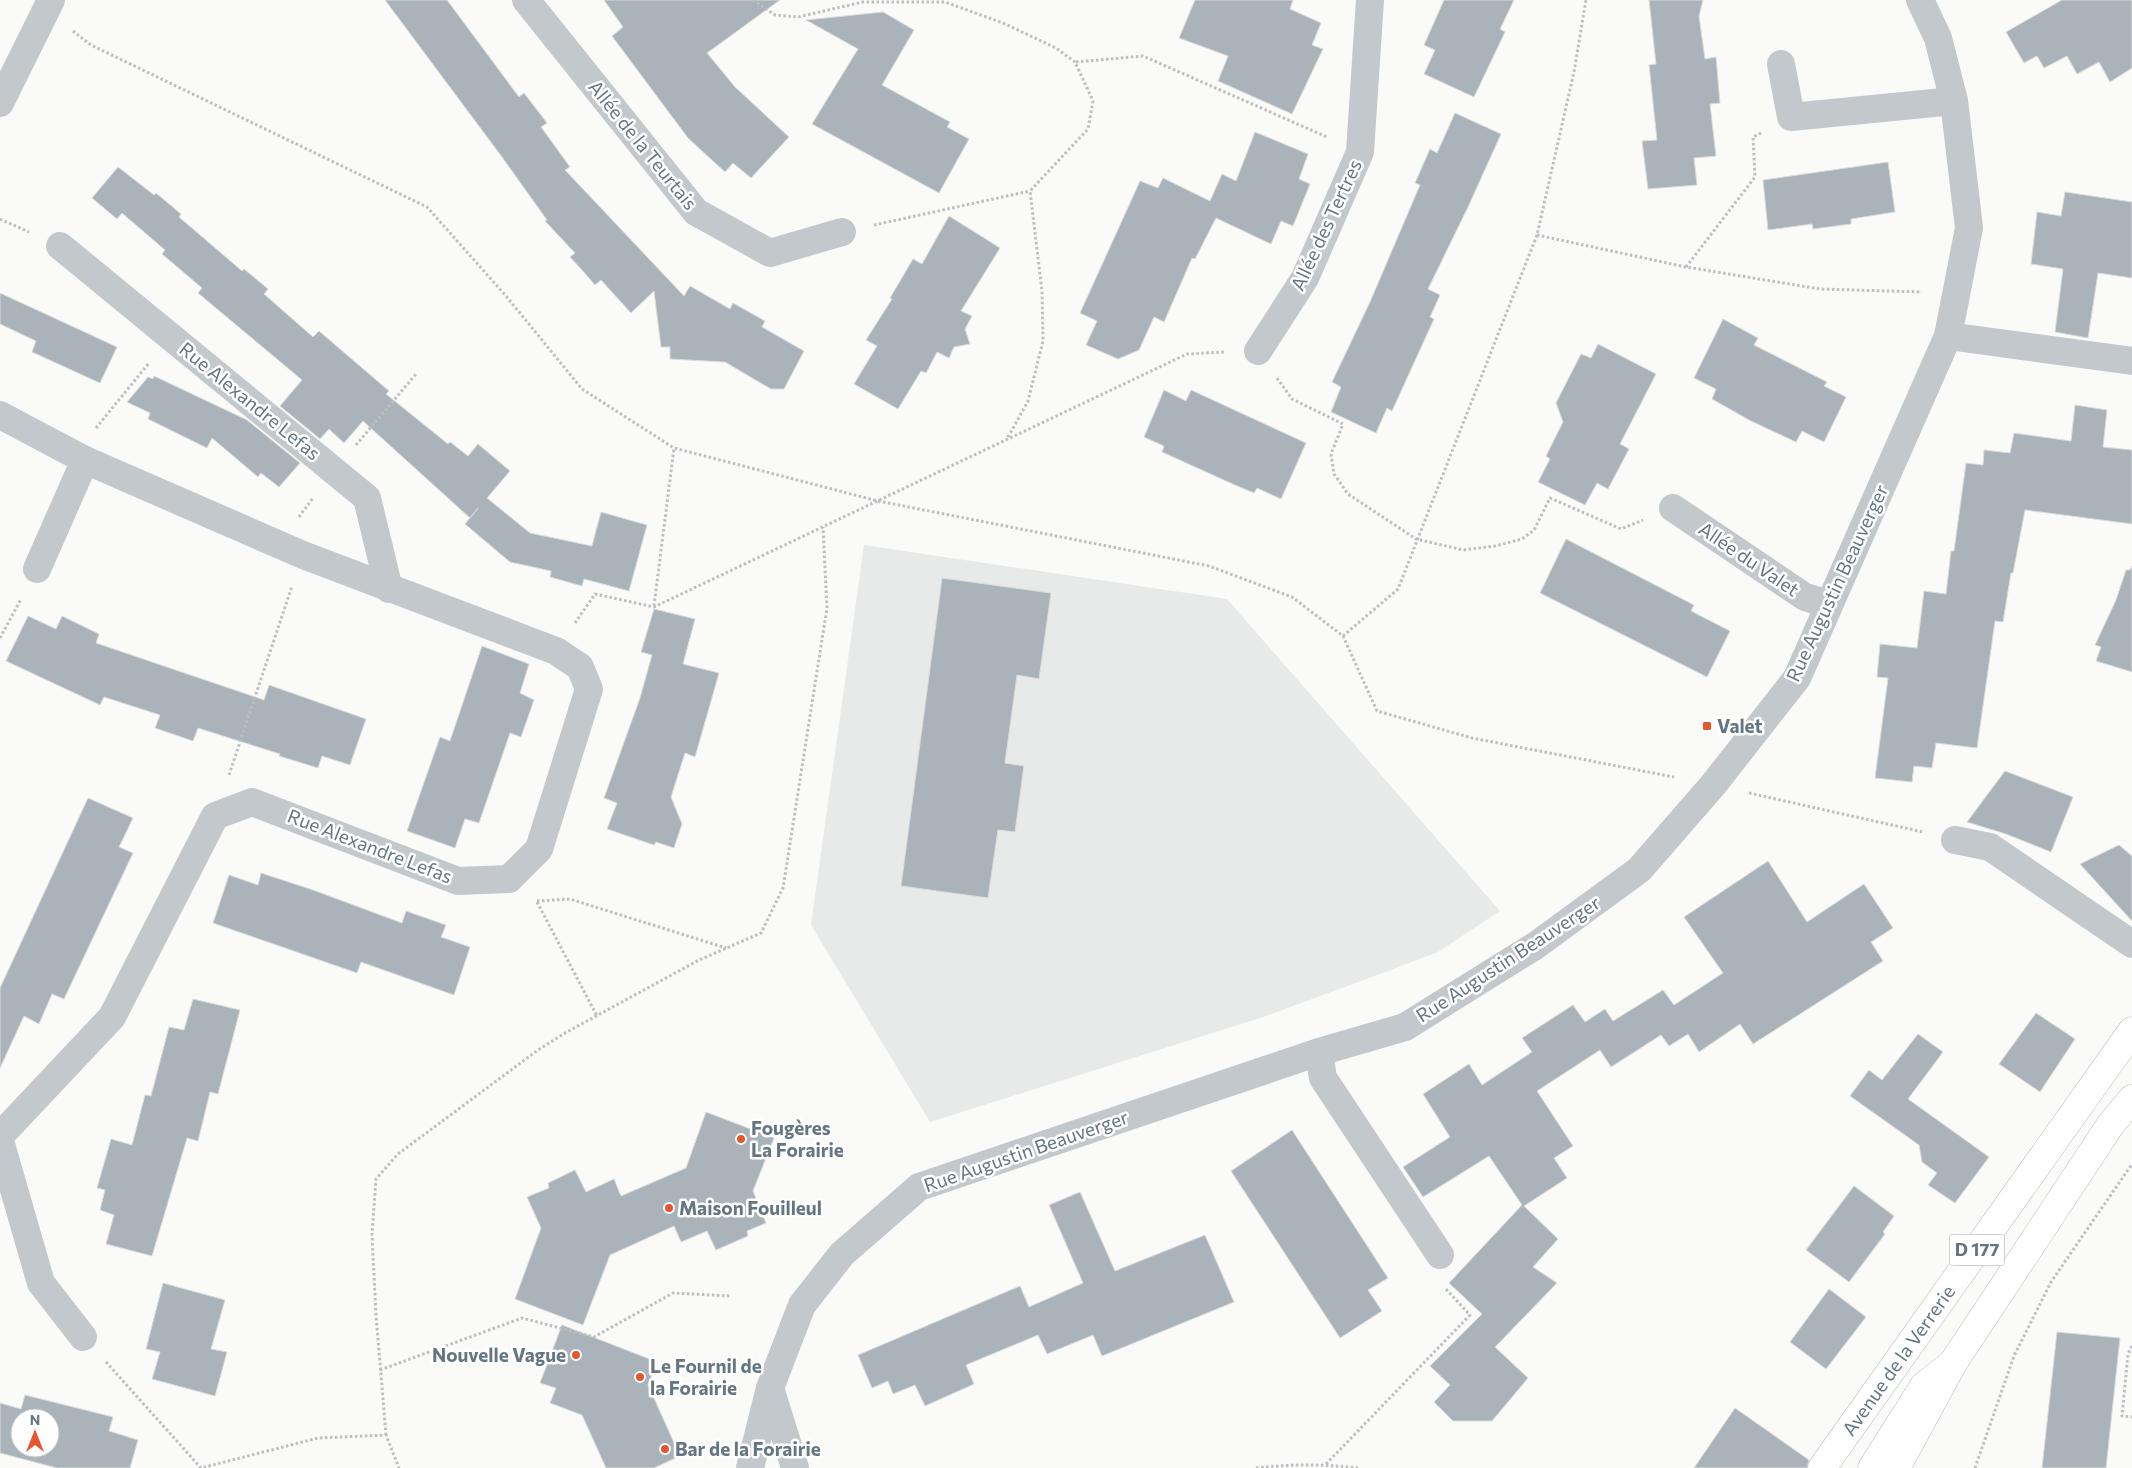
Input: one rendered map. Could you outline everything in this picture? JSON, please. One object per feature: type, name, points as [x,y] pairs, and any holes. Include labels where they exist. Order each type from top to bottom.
[{"type":"main road","name":"Avenue de la Verrerie","points":[[1822,1468],[2132,1031]]},
{"type":"main road","name":"Avenue de la Verrerie","points":[[1872,1468],[1924,1386],[1953,1363],[2111,1124],[2132,1099]]},
{"type":"main road","points":[[1896,1468],[1953,1363]]},
{"type":"street","name":"Allée de la Teurtais","points":[[526,0],[696,212],[770,253],[842,232]]},
{"type":"street","name":"Allée des Tertres","points":[[1258,351],[1304,278],[1360,152],[1370,0]]},
{"type":"street","name":"Rue Augustin Beauverger","points":[[750,1468],[770,1388],[802,1305],[842,1254],[919,1186],[1320,1052],[1405,1026],[1535,946],[1639,870],[1713,785],[1796,678],[1948,336],[1969,228],[1954,101],[1938,38],[1920,0]]},
{"type":"street","points":[[0,103],[48,5]]},
{"type":"street","points":[[1781,64],[1791,117],[1954,101]]},
{"type":"street","name":"Rue Alexandre Lefas","points":[[60,246],[367,498],[390,589]]},
{"type":"street","points":[[1948,336],[2132,361]]},
{"type":"street","name":"Rue Alexandre Lefas","points":[[0,415],[85,460],[303,555],[556,651],[580,667],[588,689],[539,849],[509,879],[458,881],[252,802],[215,816]]},
{"type":"street","points":[[37,569],[85,460]]},
{"type":"street","name":"Allée du Valet","points":[[1673,508],[1805,597],[1829,604]]},
{"type":"street","points":[[0,1136],[112,1017],[215,816]]},
{"type":"street","points":[[1955,840],[1990,847],[2132,944]]},
{"type":"street","points":[[1320,1052],[1323,1078],[1440,1255]]},
{"type":"street","points":[[0,1141],[41,1283],[83,1337]]},
{"type":"street","points":[[770,1388],[796,1468]]},
{"type":"path","points":[[754,0],[775,15],[798,17],[864,2],[945,2],[1003,23],[1056,48],[1075,62],[1093,101],[1088,129],[1030,191],[842,232]]},
{"type":"path","points":[[1343,636],[1398,589],[1416,539],[1538,235],[1574,72],[1586,0]]},
{"type":"path","points":[[48,5],[90,45],[427,207],[506,296],[582,389],[674,448],[878,501],[1209,566],[1292,597],[1343,636],[1377,711],[1472,738],[1713,785],[1955,840]]},
{"type":"path","points":[[1075,62],[1144,56],[1360,152]]},
{"type":"path","points":[[1686,267],[1754,177],[1753,137],[1791,117]]},
{"type":"path","points":[[1007,440],[1028,401],[1043,341],[1042,291],[1030,191]]},
{"type":"path","points":[[1538,235],[1686,267],[1820,289],[1919,292],[1958,288]]},
{"type":"path","points":[[115,404],[171,336]]},
{"type":"path","points":[[556,651],[594,594],[654,607],[1187,354],[1258,351],[1292,399],[1343,424],[1332,454],[1334,474],[1348,494],[1416,539],[1462,550],[1495,546],[1522,539],[1534,530],[1550,498],[1621,529],[1673,508]]},
{"type":"path","points":[[654,607],[674,448]]},
{"type":"path","points":[[398,1468],[386,1435],[380,1370],[372,1235],[376,1179],[398,1154],[538,1050],[700,960],[761,933],[782,888],[828,608],[823,526]]},
{"type":"path","points":[[215,816],[303,555]]},
{"type":"path","points":[[0,638],[37,569]]},
{"type":"path","points":[[521,867],[597,1016]]},
{"type":"path","points":[[537,901],[570,899],[726,948]]},
{"type":"path","points":[[1975,1468],[2014,1356],[2051,1282],[2132,1164]]},
{"type":"path","points":[[1326,1464],[1470,1315],[1433,1275],[1440,1255]]},
{"type":"path","points":[[380,1370],[522,1318],[594,1337],[673,1292],[731,1296]]},
{"type":"path","points":[[83,1337],[201,1468],[318,1438],[386,1435]]},
{"type":"path","points":[[2132,1346],[2128,1354],[2122,1416],[2132,1417]]},
{"type":"path","points":[[1256,1468],[1292,1464],[1326,1464],[1358,1468]]},
{"type":"shaded area","points":[[864,545],[1227,599],[1500,911],[1438,952],[1380,974],[1263,1017],[930,1122],[811,925]]},
{"type":"building","points":[[385,0],[447,0],[519,97],[524,93],[547,123],[541,127],[570,167],[565,170],[684,296],[690,286],[730,309],[733,303],[765,321],[762,327],[804,351],[784,389],[771,389],[725,362],[670,359],[670,347],[661,347],[654,291],[631,313],[601,280],[595,285],[570,257],[575,253],[545,221],[547,220],[502,157]]},
{"type":"building","points":[[604,0],[780,0],[707,53],[735,87],[789,137],[751,178],[733,163],[725,172],[688,138],[612,36],[623,27]]},
{"type":"building","points":[[1195,0],[1293,0],[1290,9],[1321,23],[1312,45],[1323,49],[1292,114],[1218,81],[1228,56],[1179,38]]},
{"type":"building","points":[[1444,0],[1514,0],[1500,29],[1505,32],[1474,97],[1424,74],[1435,50],[1424,45]]},
{"type":"building","points":[[1649,0],[1703,0],[1699,16],[1705,59],[1716,57],[1720,103],[1710,104],[1716,156],[1694,158],[1697,185],[1648,189],[1642,141],[1657,140],[1649,65],[1656,64]]},
{"type":"building","points":[[2062,0],[2132,0],[2132,68],[2110,82],[2099,62],[2077,74],[2067,56],[2044,68],[2037,56],[2024,63],[2006,32]]},
{"type":"building","points":[[883,12],[914,30],[882,85],[950,122],[947,127],[969,139],[939,193],[812,124],[858,49],[806,20]]},
{"type":"building","points":[[1455,113],[1501,134],[1428,289],[1440,295],[1430,317],[1434,319],[1392,411],[1387,408],[1376,433],[1331,412],[1341,387],[1332,382],[1370,302],[1420,185],[1415,183],[1430,149],[1437,153]]},
{"type":"building","points":[[1255,132],[1308,154],[1299,179],[1310,184],[1293,226],[1281,221],[1271,244],[1216,218],[1195,259],[1192,258],[1164,322],[1154,317],[1139,350],[1118,359],[1086,345],[1097,321],[1080,313],[1140,181],[1158,188],[1163,178],[1210,201],[1222,174],[1236,181]]},
{"type":"building","points":[[1888,162],[1895,212],[1851,219],[1851,224],[1813,229],[1812,224],[1768,230],[1763,180]]},
{"type":"building","points":[[118,167],[154,195],[156,193],[181,214],[179,217],[242,271],[244,269],[268,289],[264,294],[313,337],[319,331],[389,391],[386,394],[448,444],[450,442],[468,456],[478,444],[510,471],[487,498],[530,533],[592,546],[601,512],[647,525],[629,591],[584,579],[582,586],[550,577],[551,571],[510,562],[465,524],[470,518],[363,421],[344,443],[329,429],[320,439],[280,406],[302,380],[198,293],[202,288],[162,254],[165,250],[122,213],[117,219],[92,198]]},
{"type":"building","points":[[2065,192],[2132,202],[2132,278],[2098,273],[2088,338],[2055,332],[2063,269],[2031,264],[2037,212],[2061,216]]},
{"type":"building","points":[[949,216],[1000,248],[961,311],[972,316],[965,329],[970,344],[954,347],[949,358],[937,352],[926,373],[921,371],[898,409],[854,384],[877,346],[866,340],[892,299],[890,298],[913,259],[922,264]]},
{"type":"building","points":[[0,293],[117,347],[100,383],[32,352],[36,341],[0,324]]},
{"type":"building","points":[[1723,319],[1758,338],[1754,345],[1827,382],[1824,386],[1846,397],[1824,442],[1802,431],[1796,442],[1751,421],[1712,399],[1716,389],[1694,378]]},
{"type":"building","points":[[1598,344],[1656,374],[1620,444],[1629,449],[1608,489],[1597,483],[1585,505],[1538,482],[1550,459],[1546,456],[1563,422],[1556,403],[1581,354],[1591,358]]},
{"type":"building","points":[[154,376],[247,420],[300,463],[279,487],[261,473],[258,477],[212,438],[207,448],[148,419],[150,413],[127,402],[148,377],[153,379]]},
{"type":"building","points":[[1164,390],[1186,401],[1191,390],[1306,443],[1281,499],[1257,488],[1254,493],[1162,452],[1164,446],[1144,437]]},
{"type":"building","points":[[2075,405],[2107,410],[2103,447],[2132,450],[2132,524],[2025,510],[2013,573],[2011,573],[2003,622],[1995,621],[1977,748],[1936,743],[1932,768],[1914,766],[1912,782],[1875,778],[1888,678],[1877,677],[1880,644],[1917,648],[1924,591],[1946,594],[1951,551],[1954,551],[1966,463],[1983,465],[1984,450],[2010,453],[2014,433],[2071,441]]},
{"type":"building","points":[[1566,539],[1694,605],[1691,611],[1730,631],[1707,677],[1540,593]]},
{"type":"building","points":[[2132,566],[2132,672],[2096,661],[2101,647],[2095,645],[2116,600],[2126,570],[2130,570]]},
{"type":"building","points":[[942,578],[1051,593],[1039,679],[1017,675],[1005,763],[1024,766],[1015,832],[998,830],[988,898],[901,886]]},
{"type":"building","points":[[654,609],[695,619],[683,664],[719,673],[695,757],[685,753],[671,797],[682,824],[674,848],[656,842],[654,845],[607,829],[617,803],[604,798],[640,698],[652,655],[641,652]]},
{"type":"building","points":[[28,616],[56,629],[62,616],[99,634],[96,643],[264,700],[269,685],[366,719],[350,765],[322,756],[318,768],[198,728],[193,741],[155,728],[160,715],[104,697],[100,705],[6,661]]},
{"type":"building","points":[[482,646],[529,664],[520,693],[534,700],[521,737],[510,733],[479,823],[465,819],[455,848],[407,831],[440,737],[450,741]]},
{"type":"building","points":[[2005,771],[2073,797],[2051,852],[2006,834],[1967,822]]},
{"type":"building","points":[[88,798],[133,818],[119,847],[133,853],[64,999],[52,994],[39,1024],[24,1016],[0,1068],[0,988]]},
{"type":"building","points":[[2119,845],[2132,856],[2132,921],[2080,864]]},
{"type":"building","points":[[1768,861],[1807,922],[1864,884],[1893,928],[1871,942],[1883,961],[1753,1044],[1740,1024],[1699,1052],[1688,1034],[1669,1046],[1661,1035],[1611,1067],[1600,1050],[1537,1091],[1573,1146],[1554,1158],[1567,1178],[1524,1206],[1558,1239],[1533,1267],[1557,1283],[1495,1347],[1528,1378],[1492,1421],[1453,1421],[1434,1402],[1450,1385],[1430,1366],[1482,1314],[1449,1283],[1522,1205],[1489,1156],[1423,1197],[1403,1167],[1450,1137],[1423,1094],[1469,1064],[1482,1085],[1532,1052],[1522,1038],[1573,1005],[1585,1022],[1605,1009],[1613,1021],[1663,990],[1674,1005],[1723,973],[1684,917]]},
{"type":"building","points":[[261,873],[402,923],[406,911],[446,925],[441,937],[470,947],[454,995],[361,962],[357,973],[213,923],[229,875],[258,885]]},
{"type":"building","points":[[193,999],[240,1010],[218,1094],[210,1092],[198,1141],[187,1138],[152,1256],[106,1244],[114,1215],[100,1210],[105,1190],[97,1188],[111,1139],[132,1145],[145,1095],[151,1096],[169,1027],[184,1030]]},
{"type":"building","points":[[2036,1013],[2075,1039],[2040,1092],[1999,1064]]},
{"type":"building","points":[[1918,1034],[1943,1052],[1908,1099],[1989,1157],[1955,1203],[1928,1185],[1937,1173],[1922,1162],[1919,1145],[1850,1096],[1869,1070],[1882,1080]]},
{"type":"building","points":[[706,1112],[774,1138],[753,1191],[766,1223],[747,1231],[748,1236],[716,1250],[707,1231],[681,1242],[674,1226],[610,1255],[583,1325],[515,1299],[541,1228],[527,1197],[549,1188],[548,1183],[575,1170],[586,1192],[614,1179],[621,1196],[686,1168]]},
{"type":"building","points":[[1292,1130],[1388,1278],[1368,1290],[1382,1311],[1340,1338],[1231,1171]]},
{"type":"building","points":[[1854,1186],[1894,1216],[1883,1232],[1885,1234],[1849,1282],[1806,1250]]},
{"type":"building","points":[[1080,1192],[1115,1271],[1205,1235],[1234,1302],[1102,1356],[1093,1335],[1047,1354],[1038,1335],[966,1365],[974,1384],[925,1406],[915,1385],[893,1394],[888,1381],[872,1388],[858,1355],[1020,1286],[1029,1307],[1083,1283],[1049,1205]]},
{"type":"building","points":[[163,1283],[225,1300],[211,1349],[227,1352],[215,1396],[152,1379],[160,1352],[146,1349]]},
{"type":"building","points":[[1829,1289],[1866,1317],[1826,1369],[1790,1342]]},
{"type":"building","points":[[562,1325],[657,1362],[648,1385],[680,1456],[654,1468],[606,1468],[582,1415],[550,1403],[556,1388],[540,1383]]},
{"type":"building","points":[[2057,1332],[2120,1338],[2106,1468],[2042,1468]]},
{"type":"building","points":[[25,1395],[113,1417],[109,1431],[138,1440],[130,1468],[57,1468],[19,1458],[60,1458],[60,1408],[21,1408]]},
{"type":"building","points":[[0,1403],[18,1408],[10,1408],[10,1456],[0,1453]]},
{"type":"building","points":[[1735,1408],[1809,1460],[1807,1468],[1694,1468]]},
{"type":"place","name":"Valet","points":[[1707,726]]},
{"type":"place","name":"Fougères La Forairie","points":[[741,1139]]},
{"type":"place","name":"Maison Fouilleul","points":[[669,1208]]},
{"type":"place","name":"Nouvelle Vague","points":[[576,1355]]},
{"type":"place","name":"Le Fournil de la Forairie","points":[[640,1377]]},
{"type":"place","name":"Bar de la Forairie","points":[[665,1449]]}]
